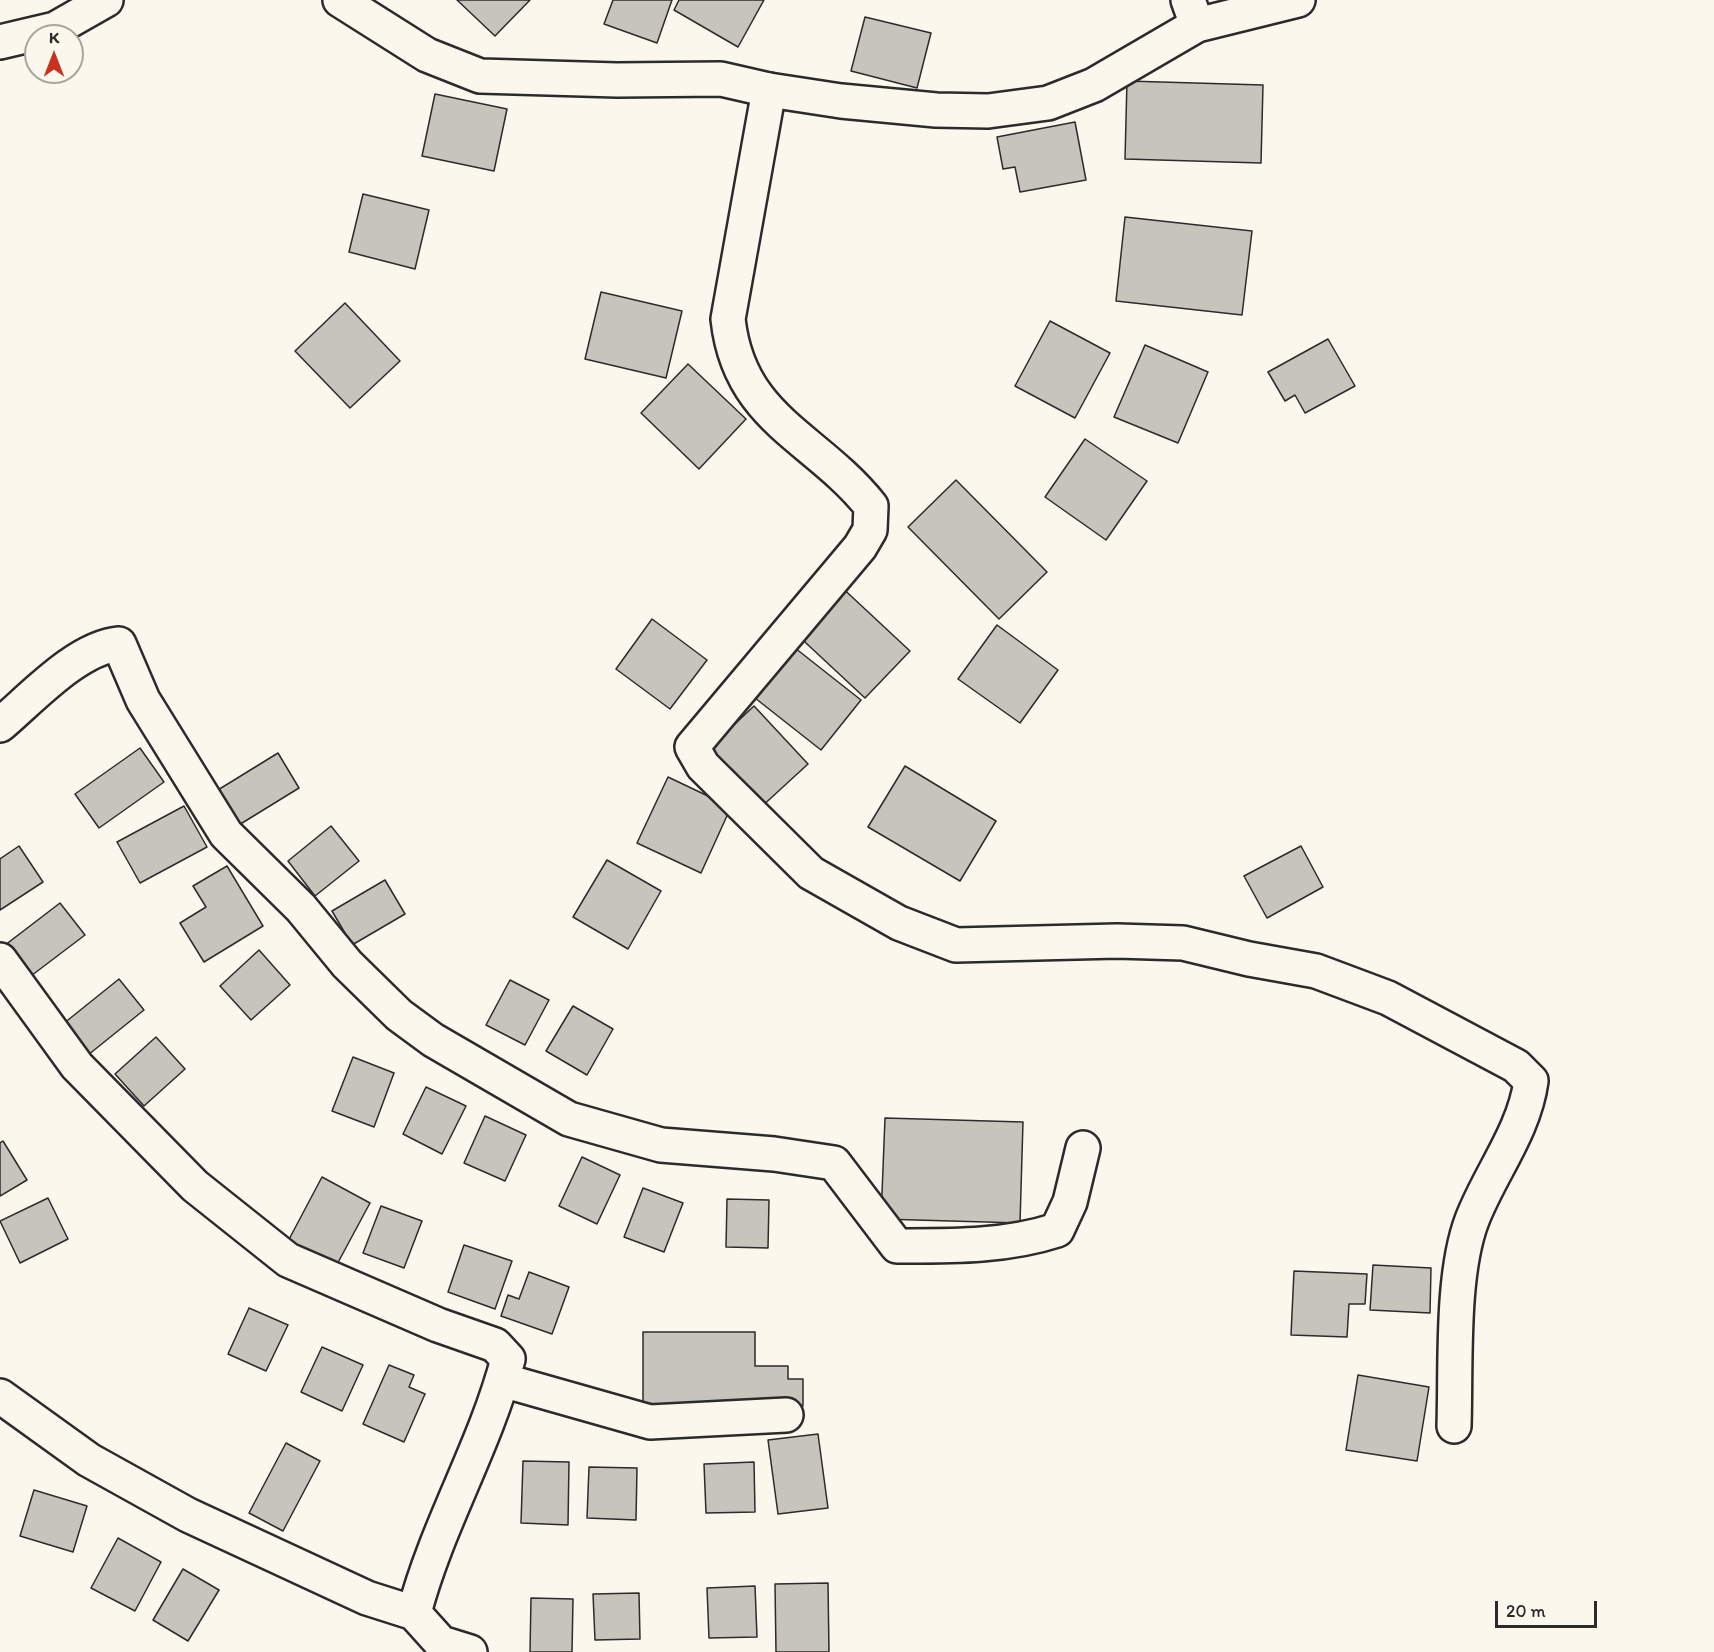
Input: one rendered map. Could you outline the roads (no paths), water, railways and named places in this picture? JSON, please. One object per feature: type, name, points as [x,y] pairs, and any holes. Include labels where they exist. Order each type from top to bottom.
[{"type":"street","points":[[0,42],[55,29],[106,0]]},
{"type":"street","points":[[340,0],[427,55],[480,76],[617,80],[721,79],[769,90],[841,101],[936,110],[988,111],[1048,104],[1094,85],[1173,41],[1193,13],[1255,13],[1298,0]]},
{"type":"street","points":[[769,90],[728,319],[732,348],[746,381],[763,407],[832,465],[871,506],[870,530],[860,547],[692,747],[703,766],[811,873],[899,923],[946,942],[956,945],[1117,941],[1183,943],[1316,971],[1388,998],[1516,1066],[1531,1081],[1527,1107],[1472,1221],[1460,1269],[1454,1426]]},
{"type":"street","points":[[0,725],[82,656],[107,645],[119,644],[143,700],[226,834],[302,908],[347,964],[399,1015],[433,1040],[569,1119],[662,1145],[774,1154],[834,1163],[897,1246],[956,1246],[1025,1241],[1056,1230],[1070,1202],[1083,1148]]},
{"type":"street","points":[[0,960],[78,1066],[195,1186],[288,1260],[438,1325],[495,1345],[508,1359],[502,1380],[423,1577],[414,1613]]},
{"type":"street","points":[[502,1380],[650,1422],[786,1415]]},
{"type":"street","points":[[0,1396],[89,1460],[188,1515],[367,1598],[414,1613],[441,1643],[470,1652]]}]
